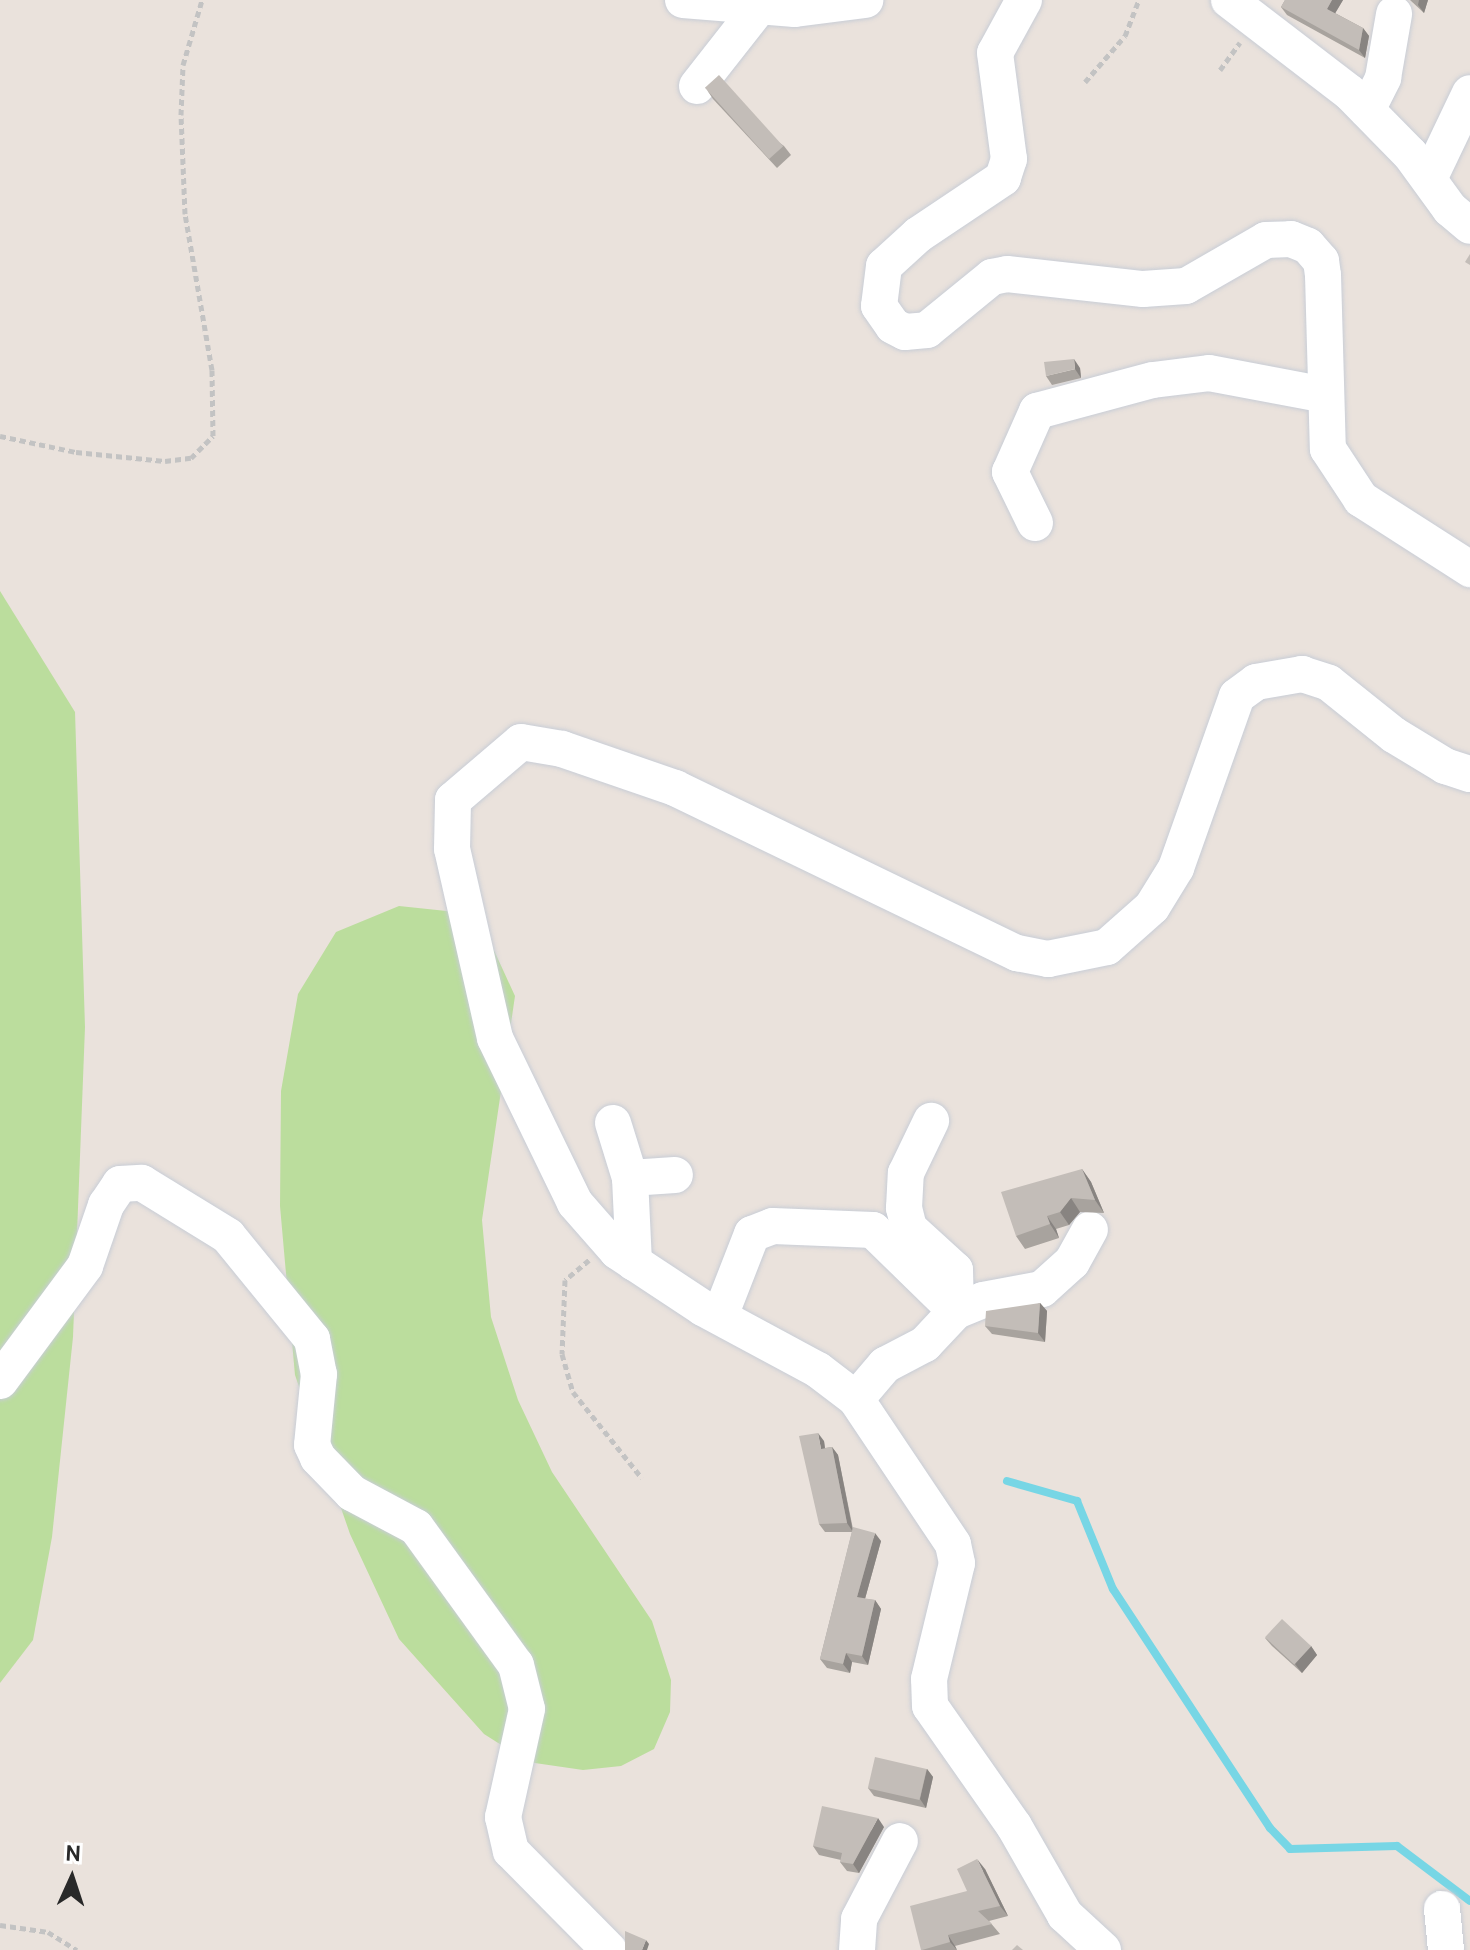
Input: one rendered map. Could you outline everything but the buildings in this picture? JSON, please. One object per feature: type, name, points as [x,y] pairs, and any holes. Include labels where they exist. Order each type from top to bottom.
[{"type":"street","points":[[683,0],[759,7],[843,6],[865,0]]},
{"type":"street","points":[[1024,0],[995,53],[1009,159],[1003,178],[918,235],[884,266],[879,306],[893,326],[905,332],[927,330],[992,277],[1007,274],[1143,289],[1186,286],[1266,240],[1291,239],[1308,246],[1321,261],[1328,449],[1361,499],[1470,569]]},
{"type":"street","points":[[1229,0],[1311,59],[1367,110],[1470,226]]},
{"type":"street","points":[[697,86],[759,7]]},
{"type":"street","points":[[1367,110],[1383,78],[1394,14]]},
{"type":"street","points":[[1429,179],[1470,93]]},
{"type":"street","points":[[1035,523],[1010,472],[1037,411],[1153,380],[1209,373],[1325,395]]},
{"type":"street","points":[[1103,1950],[1065,1915],[1014,1826],[930,1706],[929,1679],[957,1563],[953,1544],[856,1399],[818,1370],[720,1316],[622,1253],[575,1203],[495,1038],[452,849],[453,800],[521,742],[562,749],[675,788],[1017,953],[1048,959],[1107,947],[1152,907],[1176,868],[1237,696],[1256,682],[1302,674],[1329,683],[1394,735],[1445,766],[1470,773]]},
{"type":"street","points":[[931,1121],[906,1173],[904,1208],[909,1228],[955,1270],[956,1311]]},
{"type":"street","points":[[613,1123],[630,1178],[622,1253]]},
{"type":"street","points":[[630,1178],[675,1175]]},
{"type":"street","points":[[0,1381],[85,1266],[106,1205],[120,1184],[142,1183],[228,1236],[312,1339],[319,1374],[312,1445],[318,1458],[352,1493],[416,1527],[516,1665],[527,1709],[503,1817],[511,1851],[609,1950]]},
{"type":"street","points":[[720,1316],[752,1234],[773,1226],[873,1230],[956,1311]]},
{"type":"street","points":[[856,1399],[885,1365],[925,1344],[956,1311],[983,1300],[1042,1289],[1072,1262],[1090,1230]]},
{"type":"street","points":[[857,1950],[859,1919],[900,1841]]},
{"type":"street","points":[[1442,1909],[1446,1950]]},
{"type":"path","points":[[0,436],[76,452],[165,461],[191,458],[213,436],[212,370],[185,214],[181,115],[183,65],[202,0]]},
{"type":"path","points":[[1085,82],[1125,36],[1139,0]]},
{"type":"path","points":[[622,1253],[565,1280],[562,1354],[573,1392],[642,1478]]},
{"type":"path","points":[[0,1925],[48,1932],[77,1950]]},
{"type":"green space","points":[[0,591],[75,712],[85,1027],[73,1337],[52,1537],[33,1640],[0,1683]]},
{"type":"green space","points":[[399,906],[456,912],[492,946],[515,996],[482,1220],[491,1317],[518,1400],[552,1472],[652,1621],[671,1680],[670,1712],[654,1749],[621,1766],[583,1770],[528,1762],[484,1734],[399,1639],[350,1534],[295,1375],[280,1206],[281,1091],[298,994],[336,932]]},
{"type":"waterway","points":[[1007,1481],[1077,1501],[1113,1589],[1270,1828],[1290,1849],[1397,1846],[1470,1901]]}]
